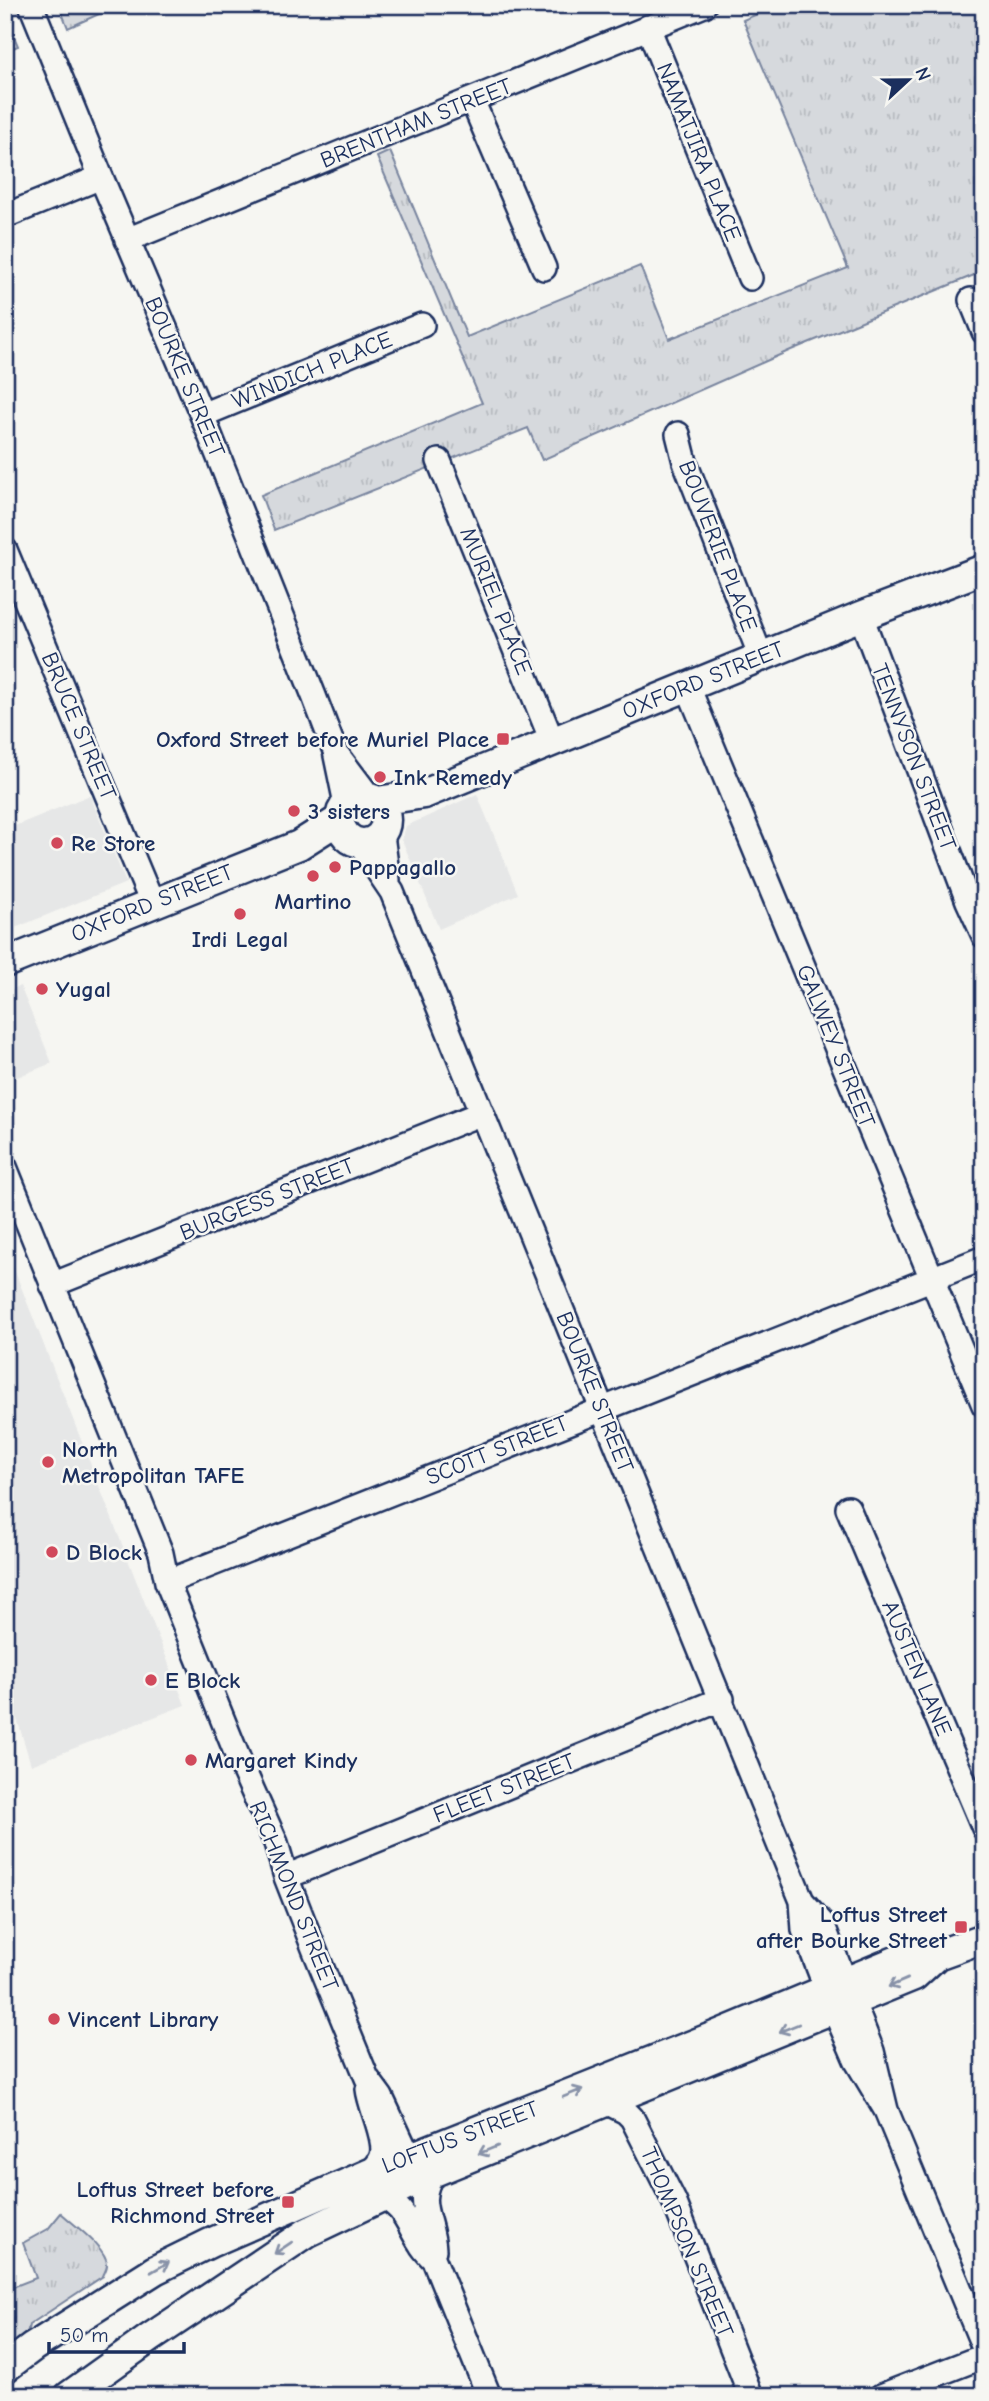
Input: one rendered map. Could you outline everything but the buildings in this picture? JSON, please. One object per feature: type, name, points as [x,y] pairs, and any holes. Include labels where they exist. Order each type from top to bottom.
[{"type":"main road","name":"OXFORD STREET","points":[[5,963],[364,821],[552,741],[984,569]]},
{"type":"main road","name":"LOFTUS STREET","points":[[421,2169],[840,1996],[914,1976],[937,1955],[984,1938]]},
{"type":"main road","name":"LOFTUS STREET","points":[[5,2368],[90,2310],[173,2260],[606,2102],[840,1996]]},
{"type":"main road","name":"LOFTUS STREET","points":[[77,2394],[150,2337],[374,2185]]},
{"type":"street","name":"BOURKE STREET","points":[[31,5],[202,415],[388,884],[722,1699],[802,1900],[804,1930],[873,2051],[886,2110],[983,2347]]},
{"type":"street","name":"BRENTHAM STREET","points":[[127,240],[704,5]]},
{"type":"street","name":"NAMATJIRA PLACE","points":[[648,27],[750,278]]},
{"type":"street","points":[[472,100],[544,268]]},
{"type":"street","points":[[5,216],[101,177]]},
{"type":"street","points":[[971,300],[984,332]]},
{"type":"street","name":"WINDICH PLACE","points":[[202,415],[422,325]]},
{"type":"street","name":"BOUVERIE PLACE","points":[[678,434],[685,462],[761,657]]},
{"type":"street","name":"MURIEL PLACE","points":[[439,461],[552,741]]},
{"type":"street","name":"BRUCE STREET","points":[[5,550],[152,903]]},
{"type":"street","name":"TENNYSON STREET","points":[[862,616],[976,897],[984,936]]},
{"type":"street","name":"GALWEY STREET","points":[[688,687],[984,1405]]},
{"type":"street","name":"BURGESS STREET","points":[[51,1285],[482,1113]]},
{"type":"street","name":"RICHMOND STREET","points":[[5,1167],[161,1553],[167,1582],[239,1760],[276,1843],[286,1877],[367,2078],[381,2096],[421,2169]]},
{"type":"street","name":"SCOTT STREET","points":[[167,1582],[984,1258]]},
{"type":"street","name":"AUSTEN LANE","points":[[848,1508],[984,1828]]},
{"type":"street","name":"FLEET STREET","points":[[286,1877],[722,1699]]},
{"type":"street","name":"RICHMOND STREET","points":[[367,2078],[369,2101],[383,2148],[374,2185]]},
{"type":"street","name":"THOMPSON STREET","points":[[606,2102],[632,2118],[674,2201],[751,2396]]},
{"type":"street","points":[[421,2169],[427,2183],[424,2203],[434,2239],[434,2260]]},
{"type":"street","points":[[374,2185],[409,2220],[419,2243],[434,2260],[489,2396]]},
{"type":"street","points":[[881,2396],[983,2347]]},
{"type":"shaded area","points":[[477,794],[518,894],[439,929],[402,840],[406,826]]},
{"type":"shaded area","name":"Re Store","points":[[90,795],[126,883],[5,932],[5,830]]},
{"type":"shaded area","points":[[20,986],[52,1063],[5,1082],[5,992]]},
{"type":"shaded area","name":"North Metropolitan TAFE","points":[[5,1246],[185,1705],[31,1765],[5,1679]]},
{"type":"green space","points":[[59,5],[119,5],[68,28]]},
{"type":"green space","points":[[779,5],[984,5],[984,271],[791,350],[542,460],[528,428],[274,530],[261,495],[482,403],[377,157],[390,151],[467,337],[640,266],[669,339],[848,268],[743,20]]},
{"type":"green space","points":[[5,15],[18,46],[5,51]]},
{"type":"green space","points":[[61,2213],[102,2252],[106,2259],[106,2269],[103,2276],[29,2325],[27,2334],[5,2356],[5,2290],[36,2278],[23,2243],[48,2229]]},
{"type":"place","name":"Oxford Street before Muriel Place","points":[[503,739]]},
{"type":"place","name":"Ink Remedy","points":[[380,777]]},
{"type":"place","name":"3 sisters","points":[[294,811]]},
{"type":"place","name":"Re Store","points":[[57,843]]},
{"type":"place","name":"Pappagallo","points":[[335,867]]},
{"type":"place","name":"Martino","points":[[313,876]]},
{"type":"place","name":"Irdi Legal","points":[[240,914]]},
{"type":"place","name":"Yugal","points":[[42,989]]},
{"type":"place","name":"North Metropolitan TAFE","points":[[48,1462]]},
{"type":"place","name":"D Block","points":[[52,1552]]},
{"type":"place","name":"E Block","points":[[151,1680]]},
{"type":"place","name":"Margaret Kindy","points":[[191,1760]]},
{"type":"place","name":"Loftus Street after Bourke Street","points":[[961,1927]]},
{"type":"place","name":"Vincent Library","points":[[54,2019]]},
{"type":"place","name":"Loftus Street before Richmond Street","points":[[288,2202]]}]
